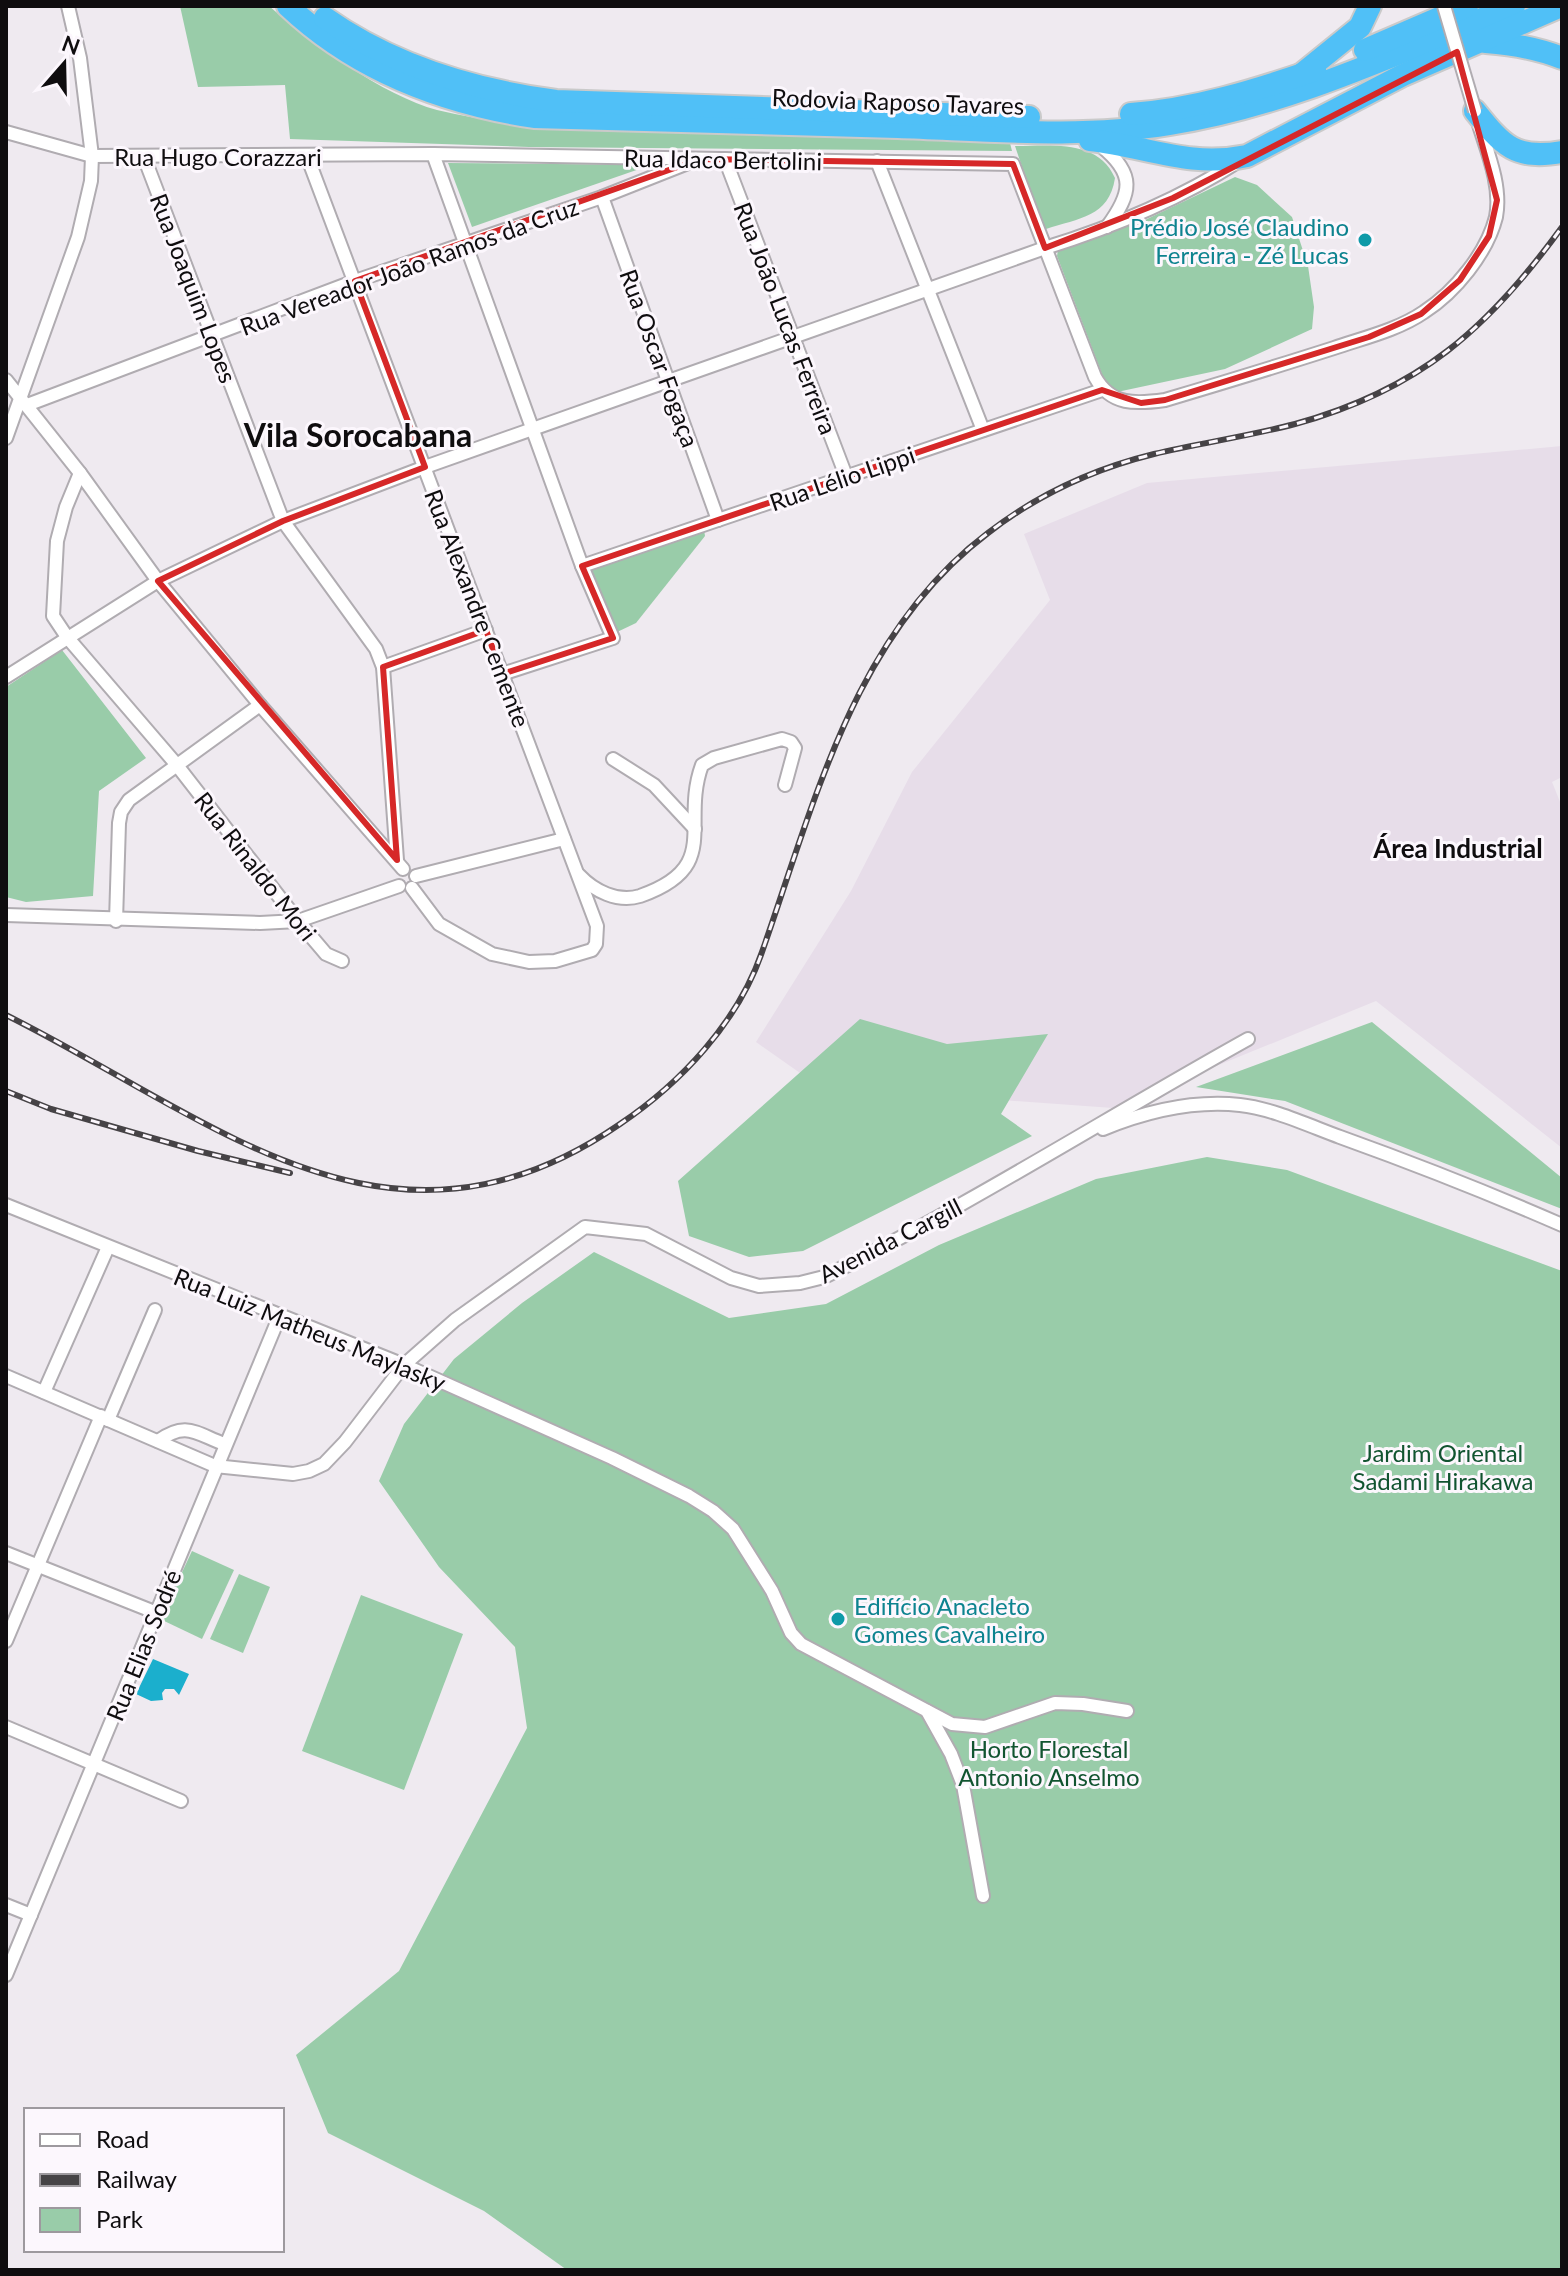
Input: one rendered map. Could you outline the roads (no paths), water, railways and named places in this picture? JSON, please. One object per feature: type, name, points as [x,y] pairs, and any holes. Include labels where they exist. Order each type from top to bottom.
[{"type":"highway","name":"Rodovia Raposo Tavares","points":[[288,6],[344,50],[390,75],[438,96],[485,109],[534,117],[1057,132],[1132,129],[1224,114],[1321,83],[1514,6]]},
{"type":"highway","name":"Rodovia Raposo Tavares","points":[[308,6],[378,51],[437,74],[503,94],[556,101],[1071,118],[1137,114],[1201,103],[1340,61],[1467,6]]},
{"type":"highway","points":[[1302,74],[1360,27],[1370,6]]},
{"type":"highway","points":[[993,131],[1095,141],[1193,161],[1221,162],[1247,156],[1403,75],[1561,6]]},
{"type":"highway","points":[[1481,42],[1515,44],[1562,58]]},
{"type":"highway","points":[[1475,111],[1498,141],[1517,152],[1531,155],[1562,152]]},
{"type":"street","points":[[6,438],[23,400],[78,237],[91,181],[92,156],[80,58],[68,6]]},
{"type":"street","points":[[1045,248],[1102,390],[1115,398],[1141,403],[1165,400],[1369,337],[1429,309],[1460,280],[1489,236],[1496,215],[1494,179],[1444,6]]},
{"type":"street","name":"Rua Hugo Corazzari","points":[[6,132],[92,156],[433,154]]},
{"type":"street","points":[[1095,141],[1115,157],[1126,171],[1127,193],[1105,229]]},
{"type":"street","points":[[433,154],[582,566],[613,638],[502,674]]},
{"type":"street","name":"Rua Idaco Bertolini","points":[[433,154],[1013,164],[1045,248]]},
{"type":"street","name":"Rua Alexandre Cemente","points":[[307,156],[597,926],[596,944],[592,950],[555,961],[529,962],[492,954],[439,924],[409,883]]},
{"type":"street","points":[[6,677],[158,581],[283,521],[425,467],[1105,229],[1173,198],[1247,156]]},
{"type":"street","name":"Rua Joaquim Lopes","points":[[144,157],[283,521],[376,649],[383,667],[400,864]]},
{"type":"street","name":"Rua Vereador João Ramos da Cruz","points":[[23,400],[214,336],[355,281],[602,197],[700,159]]},
{"type":"street","name":"Rua João Lucas Ferreira","points":[[725,159],[846,476]]},
{"type":"street","points":[[877,161],[983,430]]},
{"type":"street","name":"Rua Oscar Fogaça","points":[[602,197],[718,520]]},
{"type":"street","points":[[6,380],[80,473],[158,581],[260,705],[400,864],[409,869],[409,883]]},
{"type":"street","name":"Rua Lélio Lippi","points":[[582,566],[1102,390]]},
{"type":"street","points":[[67,637],[53,616],[57,541],[80,473]]},
{"type":"street","points":[[383,667],[486,630]]},
{"type":"street","name":"Rua Rinaldo Mori","points":[[67,637],[176,764],[326,954],[342,961]]},
{"type":"street","points":[[116,921],[121,812],[129,800],[260,705]]},
{"type":"street","points":[[577,873],[603,893],[620,898],[636,897],[668,885],[681,875],[692,853],[697,777],[702,765],[714,758],[782,739],[791,742],[795,748],[785,785]]},
{"type":"street","points":[[613,759],[654,785],[695,829]]},
{"type":"street","points":[[6,915],[116,921],[298,921],[409,883],[564,839]]},
{"type":"street","name":"Avenida Cargill","points":[[6,1376],[215,1466],[293,1474],[309,1471],[324,1464],[345,1442],[404,1365],[455,1320],[585,1227],[646,1234],[731,1278],[759,1286],[800,1283],[824,1277],[1044,1158],[1248,1039]]},
{"type":"street","points":[[1044,1158],[1096,1132],[1157,1111],[1208,1104],[1243,1105],[1433,1171],[1562,1225]]},
{"type":"street","name":"Rua Luiz Matheus Maylasky","points":[[6,1205],[404,1365],[689,1496],[713,1511],[733,1529],[772,1591],[791,1633],[801,1644],[952,1724],[968,1728],[985,1727],[1055,1703],[1127,1711]]},
{"type":"street","points":[[44,1392],[108,1247]]},
{"type":"street","points":[[6,1641],[37,1566],[155,1310]]},
{"type":"street","name":"Rua Elias Sodré","points":[[6,1975],[280,1315]]},
{"type":"street","points":[[158,1441],[171,1431],[183,1429],[224,1444]]},
{"type":"street","points":[[6,1553],[157,1613]]},
{"type":"street","points":[[927,1711],[951,1754],[963,1785],[983,1896]]},
{"type":"street","points":[[6,1727],[181,1801]]},
{"type":"street","points":[[6,1905],[31,1915]]},
{"type":"water","points":[[153,1659],[189,1674],[179,1695],[174,1689],[165,1689],[163,1700],[151,1701],[136,1694]]},
{"type":"railway","points":[[6,1015],[230,1137],[304,1168],[379,1187],[456,1189],[536,1169],[620,1124],[643,1108],[685,1070],[723,1026],[752,978],[821,780],[845,724],[872,670],[904,620],[942,574],[1007,519],[1066,485],[1109,467],[1154,454],[1295,424],[1339,410],[1414,374],[1478,325],[1562,227]]},
{"type":"railway","points":[[6,1091],[51,1109],[198,1151],[290,1173]]},
{"type":"place","name":"Prédio José Claudino Ferreira - Zé Lucas","points":[[1365,240]]},
{"type":"place","name":"Edifício Anacleto Gomes Cavalheiro","points":[[838,1619]]},
{"type":"district","name":"Vila Sorocabana","points":[[358,434]]},
{"type":"district","name":"Área Industrial","points":[[1458,848]]},
{"type":"park label","name":"Jardim Oriental Sadami Hirakawa","points":[[1443,1466]]},
{"type":"park label","name":"Horto Florestal Antonio Anselmo","points":[[1049,1762]]}]
